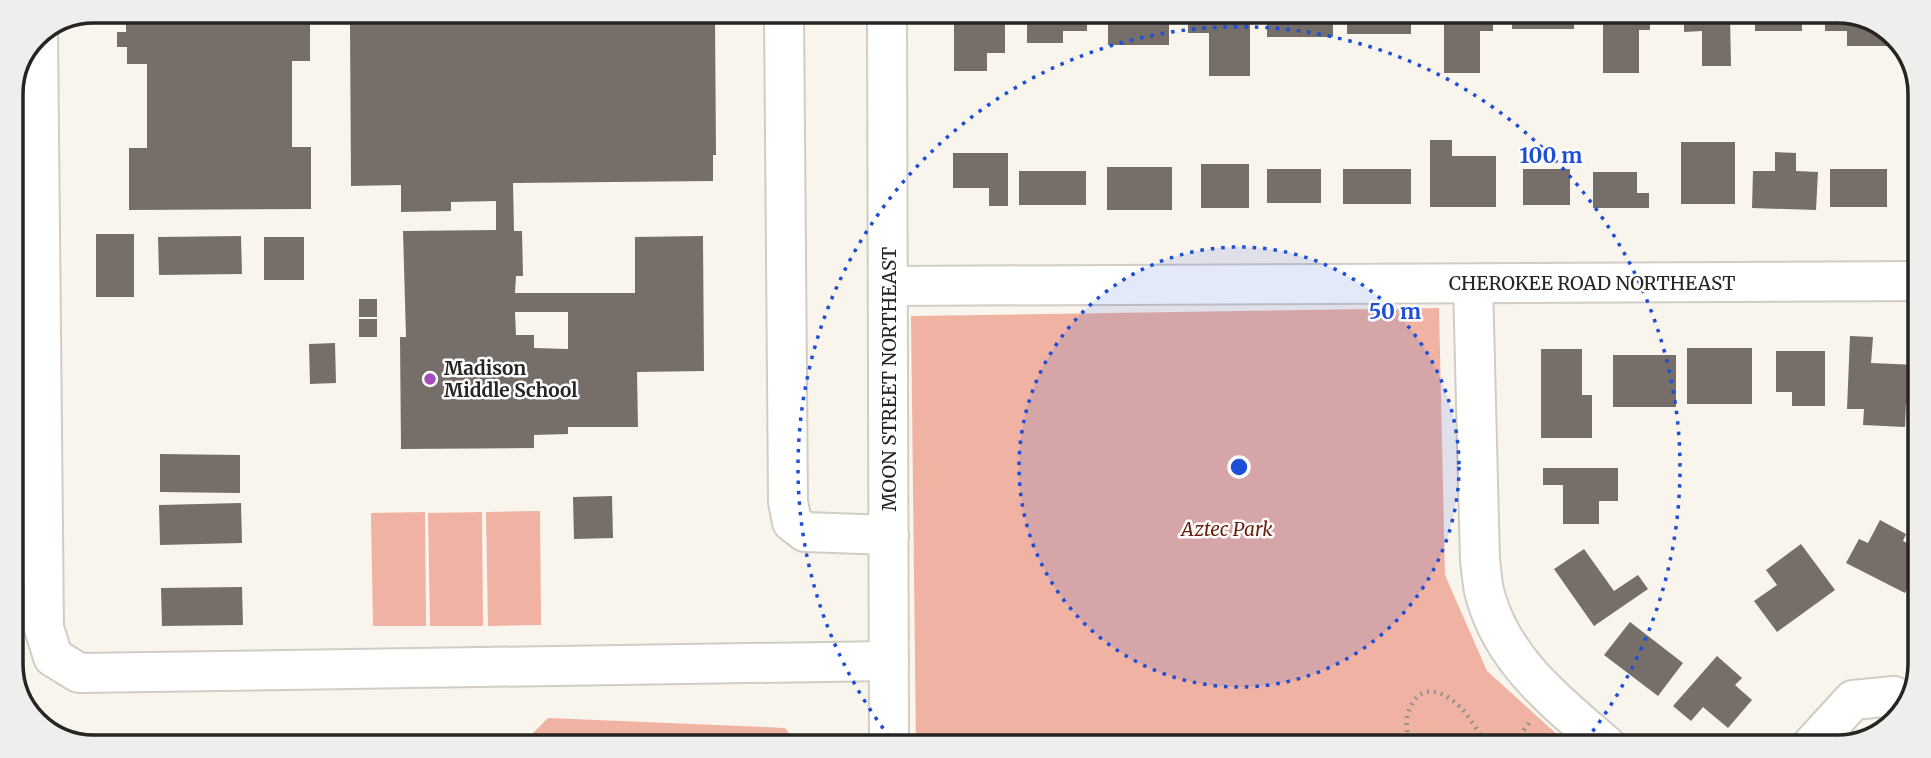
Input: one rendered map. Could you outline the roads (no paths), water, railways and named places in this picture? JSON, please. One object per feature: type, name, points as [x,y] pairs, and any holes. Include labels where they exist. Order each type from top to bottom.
[{"type":"street","points":[[784,23],[788,502],[792,522],[806,532],[890,535]]},
{"type":"street","name":"MOON STREET NORTHEAST","points":[[887,23],[889,735]]},
{"type":"street","points":[[38,50],[44,628],[53,657],[79,673],[889,661]]},
{"type":"street","name":"CHEROKEE ROAD NORTHEAST","points":[[888,286],[1908,281]]},
{"type":"street","points":[[1473,284],[1479,561],[1486,599],[1502,636],[1521,667],[1549,696],[1594,735]]},
{"type":"street","points":[[1821,735],[1853,699],[1894,696]]},
{"type":"place","name":"Madison Middle School","points":[[430,379]]},
{"type":"park label","name":"Aztec Park","points":[[1227,529]]}]
